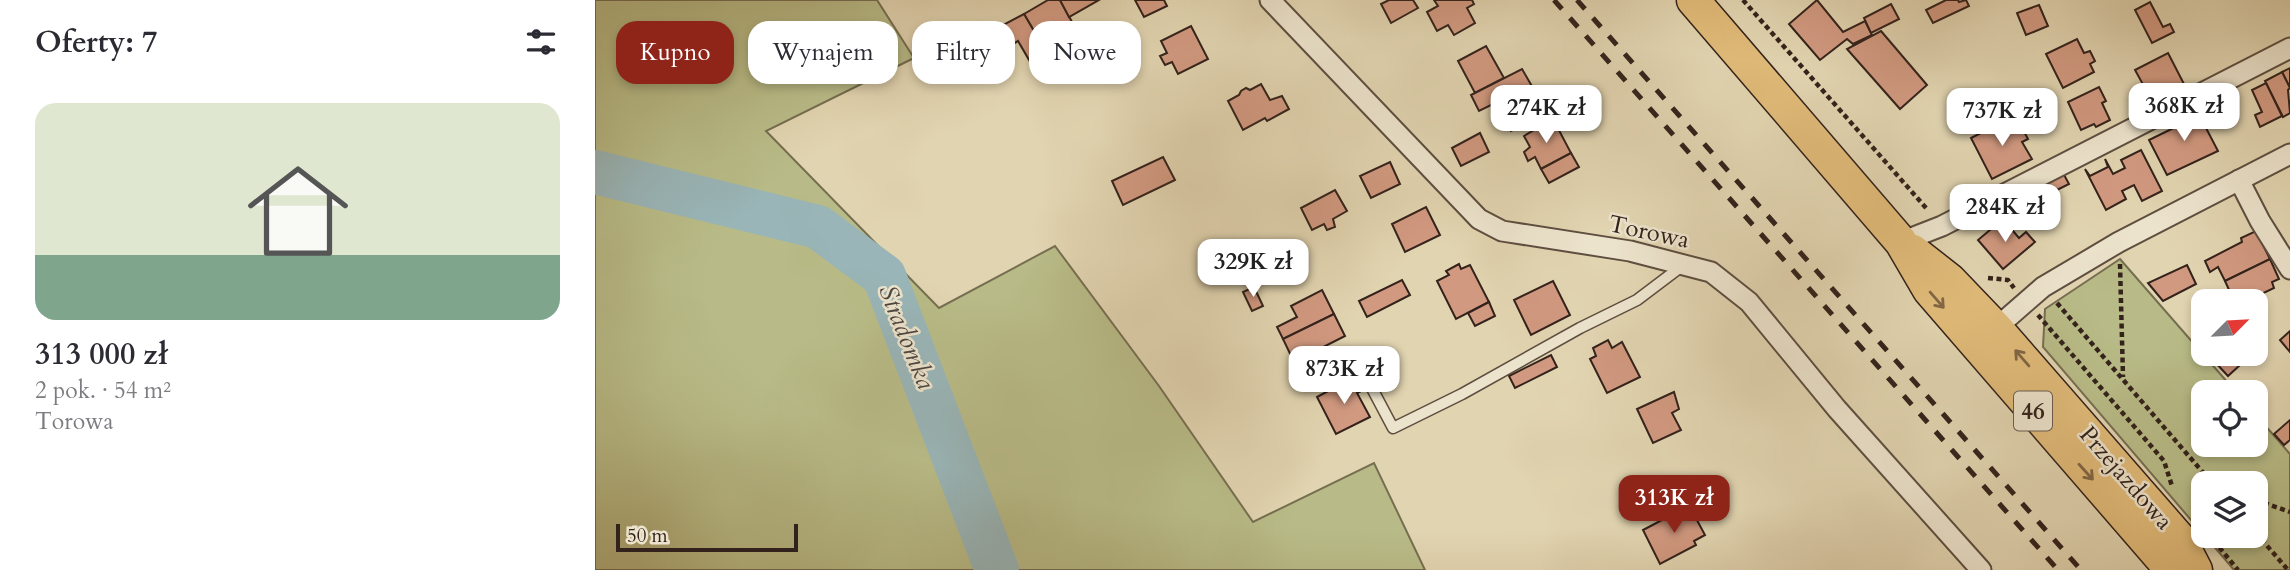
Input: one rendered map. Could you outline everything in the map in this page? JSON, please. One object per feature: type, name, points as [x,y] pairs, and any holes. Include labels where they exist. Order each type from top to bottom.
[{"type":"main road","name":"Przejazdowa","points":[[1693,0],[1901,242],[1929,290],[2167,565],[2176,570]]},
{"type":"main road","name":"Przejazdowa","points":[[1901,242],[1950,280],[1996,328],[2180,539],[2196,570]]},
{"type":"street","name":"Torowa","points":[[1271,0],[1479,219],[1501,230],[1630,251],[1685,264],[1711,272],[1749,302],[1837,409],[1981,570]]},
{"type":"street","points":[[1901,242],[1942,226],[2290,48]]},
{"type":"street","points":[[1996,328],[2043,287],[2119,242],[2290,154]]},
{"type":"street","points":[[2239,180],[2260,221],[2290,269]]},
{"type":"lane","points":[[1366,377],[1393,428],[1637,300],[1685,264]]},
{"type":"path","points":[[1743,0],[1942,226]]},
{"type":"path","points":[[2119,242],[2123,379]]},
{"type":"path","points":[[1985,278],[2000,278],[2010,283]]},
{"type":"path","points":[[2043,287],[2202,471]]},
{"type":"path","points":[[2026,300],[2164,461],[2175,494]]},
{"type":"path","points":[[2268,504],[2290,512]]},
{"type":"path","points":[[2268,547],[2288,570]]},
{"type":"path","points":[[2219,548],[2238,570]]},
{"type":"green space","points":[[595,0],[877,0],[890,21],[748,21],[748,84],[861,84],[766,131],[939,308],[1055,246],[1159,386],[1253,522],[1374,463],[1425,570],[595,570]]},
{"type":"green space","points":[[898,33],[912,55],[912,59],[898,66]]},
{"type":"green space","points":[[2120,259],[2191,340],[2191,366],[2213,366],[2226,380],[2191,380],[2191,457],[2268,457],[2268,429],[2290,454],[2290,570],[2234,570],[2215,548],[2268,548],[2268,471],[2191,471],[2191,520],[2043,347],[2045,309]]},
{"type":"building","points":[[1048,0],[1060,0],[1072,21],[1029,23],[1024,14]]},
{"type":"building","points":[[1060,0],[1099,0],[1069,17]]},
{"type":"building","points":[[1135,0],[1164,0],[1167,6],[1144,17]]},
{"type":"building","points":[[1389,0],[1413,0],[1418,8],[1391,23],[1381,4]]},
{"type":"building","points":[[1434,0],[1472,0],[1474,4],[1467,8],[1475,23],[1454,35],[1448,25],[1437,31],[1427,12],[1438,6]]},
{"type":"building","points":[[1817,0],[1843,32],[1865,21],[1872,35],[1853,44],[1847,39],[1820,60],[1789,24]]},
{"type":"building","points":[[1946,0],[1966,0],[1969,6],[1933,23],[1926,10]]},
{"type":"building","points":[[2150,2],[2163,27],[2170,24],[2174,32],[2152,43],[2135,10]]},
{"type":"building","points":[[1891,4],[1899,19],[1871,33],[1864,18]]},
{"type":"building","points":[[2039,5],[2048,26],[2026,35],[2017,13]]},
{"type":"building","points":[[1024,14],[1029,23],[1029,60],[1018,41],[1015,43],[1015,21],[1011,21]]},
{"type":"building","points":[[1191,26],[1208,59],[1178,74],[1172,62],[1165,65],[1160,56],[1167,53],[1161,41]]},
{"type":"building","points":[[1881,31],[1927,85],[1900,109],[1847,49]]},
{"type":"building","points":[[2077,39],[2084,53],[2090,51],[2095,61],[2090,64],[2094,72],[2063,88],[2046,54]]},
{"type":"building","points":[[1486,46],[1504,78],[1475,93],[1458,61]]},
{"type":"building","points":[[2168,53],[2184,84],[2151,99],[2135,70]]},
{"type":"building","points":[[2290,68],[2290,88],[2282,72]]},
{"type":"building","points":[[1522,69],[1547,112],[1511,131],[1495,103],[1479,111],[1471,95]]},
{"type":"building","points":[[2282,72],[2290,88],[2290,113],[2283,117],[2265,81]]},
{"type":"building","points":[[2266,83],[2282,116],[2260,127],[2255,115],[2262,112],[2252,90]]},
{"type":"building","points":[[1261,84],[1270,100],[1282,96],[1289,109],[1243,130],[1228,101],[1246,88],[1250,90]]},
{"type":"building","points":[[2099,87],[2106,101],[2102,103],[2110,120],[2081,130],[2068,102]]},
{"type":"building","points":[[2193,103],[2218,151],[2167,175],[2149,140],[2190,120],[2184,107]]},
{"type":"building","points":[[1979,106],[1988,123],[1976,129],[1967,112]]},
{"type":"building","points":[[1553,119],[1571,153],[1541,169],[1535,157],[1528,161],[1524,152],[1530,147],[1524,136]]},
{"type":"building","points":[[2006,120],[2011,129],[2020,124],[2028,139],[2022,142],[2032,159],[1992,179],[1971,138]]},
{"type":"building","points":[[1480,133],[1489,152],[1461,166],[1452,148]]},
{"type":"building","points":[[2141,150],[2162,191],[2142,201],[2134,185],[2122,191],[2126,199],[2106,210],[2085,169],[2090,176],[2108,167],[2105,159],[2113,174],[2125,168],[2121,160]]},
{"type":"building","points":[[1571,153],[1579,167],[1549,183],[1541,169]]},
{"type":"building","points":[[1163,157],[1175,180],[1123,205],[1112,181]]},
{"type":"building","points":[[1390,162],[1400,184],[1371,198],[1360,176]]},
{"type":"building","points":[[2062,171],[2069,184],[2043,197],[2036,184]]},
{"type":"building","points":[[1335,190],[1347,211],[1333,219],[1335,227],[1327,230],[1324,224],[1312,230],[1301,208]]},
{"type":"building","points":[[1426,207],[1440,235],[1405,252],[1392,224]]},
{"type":"building","points":[[2003,219],[2019,238],[2026,232],[2035,242],[2003,269],[1978,240]]},
{"type":"building","points":[[2256,231],[2270,259],[2225,281],[2218,267],[2210,272],[2205,261],[2242,242],[2241,238]]},
{"type":"building","points":[[2270,259],[2279,279],[2272,282],[2274,288],[2268,291],[2229,289],[2225,281]]},
{"type":"building","points":[[1459,264],[1461,269],[1470,265],[1489,302],[1456,319],[1437,281],[1449,275],[1446,271]]},
{"type":"building","points":[[2187,265],[2196,284],[2163,301],[2148,283]]},
{"type":"building","points":[[1402,280],[1410,295],[1367,317],[1359,301]]},
{"type":"building","points":[[1553,281],[1570,315],[1531,335],[1514,300]]},
{"type":"building","points":[[1254,287],[1263,306],[1252,311],[1243,292]]},
{"type":"building","points":[[1322,290],[1334,314],[1283,339],[1277,327],[1297,317],[1291,306]]},
{"type":"building","points":[[1489,302],[1495,316],[1475,326],[1468,313]]},
{"type":"building","points":[[1334,314],[1345,336],[1294,362],[1283,339]]},
{"type":"building","points":[[2290,331],[2290,352],[2280,340]]},
{"type":"building","points":[[1608,340],[1612,348],[1622,342],[1640,377],[1607,393],[1590,359],[1596,356],[1593,348]]},
{"type":"building","points":[[1551,355],[1557,367],[1515,388],[1509,376]]},
{"type":"building","points":[[2219,366],[2239,366],[2228,376]]},
{"type":"building","points":[[1354,377],[1361,391],[1357,393],[1370,417],[1336,434],[1317,397]]},
{"type":"building","points":[[1674,392],[1679,409],[1672,413],[1681,430],[1653,443],[1637,409]]},
{"type":"building","points":[[2290,420],[2290,440],[2284,445],[2274,434]]},
{"type":"building","points":[[1691,509],[1705,535],[1694,541],[1696,545],[1660,564],[1643,530],[1679,511],[1680,514]]},
{"type":"waterway","name":"Stradomka","points":[[595,172],[818,227],[884,276],[997,570]]},
{"type":"railway","points":[[1554,0],[2058,570]]},
{"type":"railway","points":[[1577,0],[2081,570]]}]
